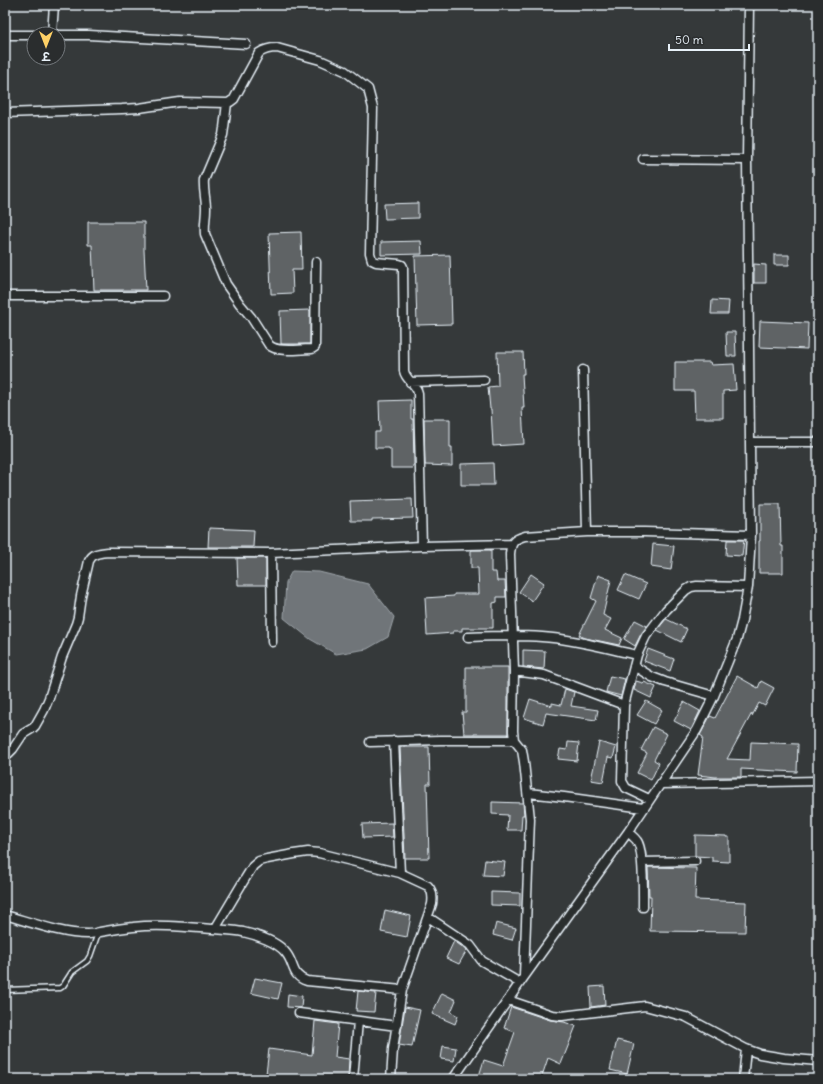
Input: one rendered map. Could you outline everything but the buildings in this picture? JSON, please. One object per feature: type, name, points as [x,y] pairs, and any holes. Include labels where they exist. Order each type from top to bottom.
[{"type":"street","points":[[53,26],[54,5]]},
{"type":"street","points":[[453,1079],[628,832],[697,730],[714,696],[737,639],[748,587],[751,534],[747,160],[748,5]]},
{"type":"street","points":[[5,35],[26,35]]},
{"type":"street","points":[[66,35],[246,44]]},
{"type":"street","points":[[5,113],[139,108],[180,102],[227,103],[234,99],[259,53],[264,49],[271,48],[277,48],[320,60],[332,65],[345,71],[368,89],[372,108],[370,253],[372,260],[376,262],[399,264],[403,267],[404,371],[410,382],[417,387],[418,392],[422,546]]},
{"type":"street","points":[[227,103],[223,135],[204,180],[206,209],[204,226],[205,234],[226,284],[272,348],[278,350],[312,349],[315,346],[316,262]]},
{"type":"street","points":[[643,159],[747,160]]},
{"type":"street","points":[[5,296],[163,296]]},
{"type":"street","points":[[583,370],[587,532]]},
{"type":"street","points":[[410,382],[484,380]]},
{"type":"street","points":[[750,442],[818,442]]},
{"type":"street","points":[[522,980],[530,819],[524,757],[522,750],[514,740],[514,671],[510,554],[512,544],[518,538],[525,536],[587,532],[751,534]]},
{"type":"street","points":[[5,757],[13,749],[23,734],[35,726],[44,710],[62,657],[76,624],[89,561],[94,554],[108,552],[271,553],[422,546],[512,544]]},
{"type":"street","points":[[271,553],[272,642]]},
{"type":"street","points":[[649,799],[626,788],[622,781],[624,705],[637,654],[646,636],[666,610],[686,590],[697,586],[748,587]]},
{"type":"street","points":[[468,637],[543,637],[561,639],[637,654]]},
{"type":"street","points":[[634,666],[665,682],[714,696]]},
{"type":"street","points":[[514,671],[544,675],[624,705]]},
{"type":"street","points":[[370,742],[514,740]]},
{"type":"street","points":[[394,741],[400,873]]},
{"type":"street","points":[[661,784],[818,781]]},
{"type":"street","points":[[528,793],[644,808]]},
{"type":"street","points":[[628,832],[638,841],[640,846],[644,907]]},
{"type":"street","points":[[215,929],[253,866],[259,861],[267,859],[308,852],[319,853],[400,873],[428,886],[431,889],[433,897],[432,904],[402,990],[393,1048],[391,1079]]},
{"type":"street","points":[[642,862],[696,861]]},
{"type":"street","points":[[5,915],[47,927],[76,933],[90,934],[135,927],[170,926],[242,932],[258,936],[276,944],[283,949],[288,954],[298,977],[307,981],[402,990]]},
{"type":"street","points":[[428,917],[470,945],[482,961],[522,980]]},
{"type":"street","points":[[508,1000],[552,1015],[562,1016],[645,1006],[686,1017],[746,1049],[760,1054],[772,1057],[818,1061]]},
{"type":"street","points":[[299,1013],[397,1026]]},
{"type":"street","points":[[353,1079],[358,1021]]},
{"type":"street","points":[[743,1079],[746,1049]]},
{"type":"lane","points":[[5,990],[60,988],[72,972],[90,956],[99,932]]},
{"type":"shaded area","points":[[292,571],[319,572],[368,584],[394,617],[388,637],[367,649],[336,654],[310,639],[284,618],[286,582]]}]
